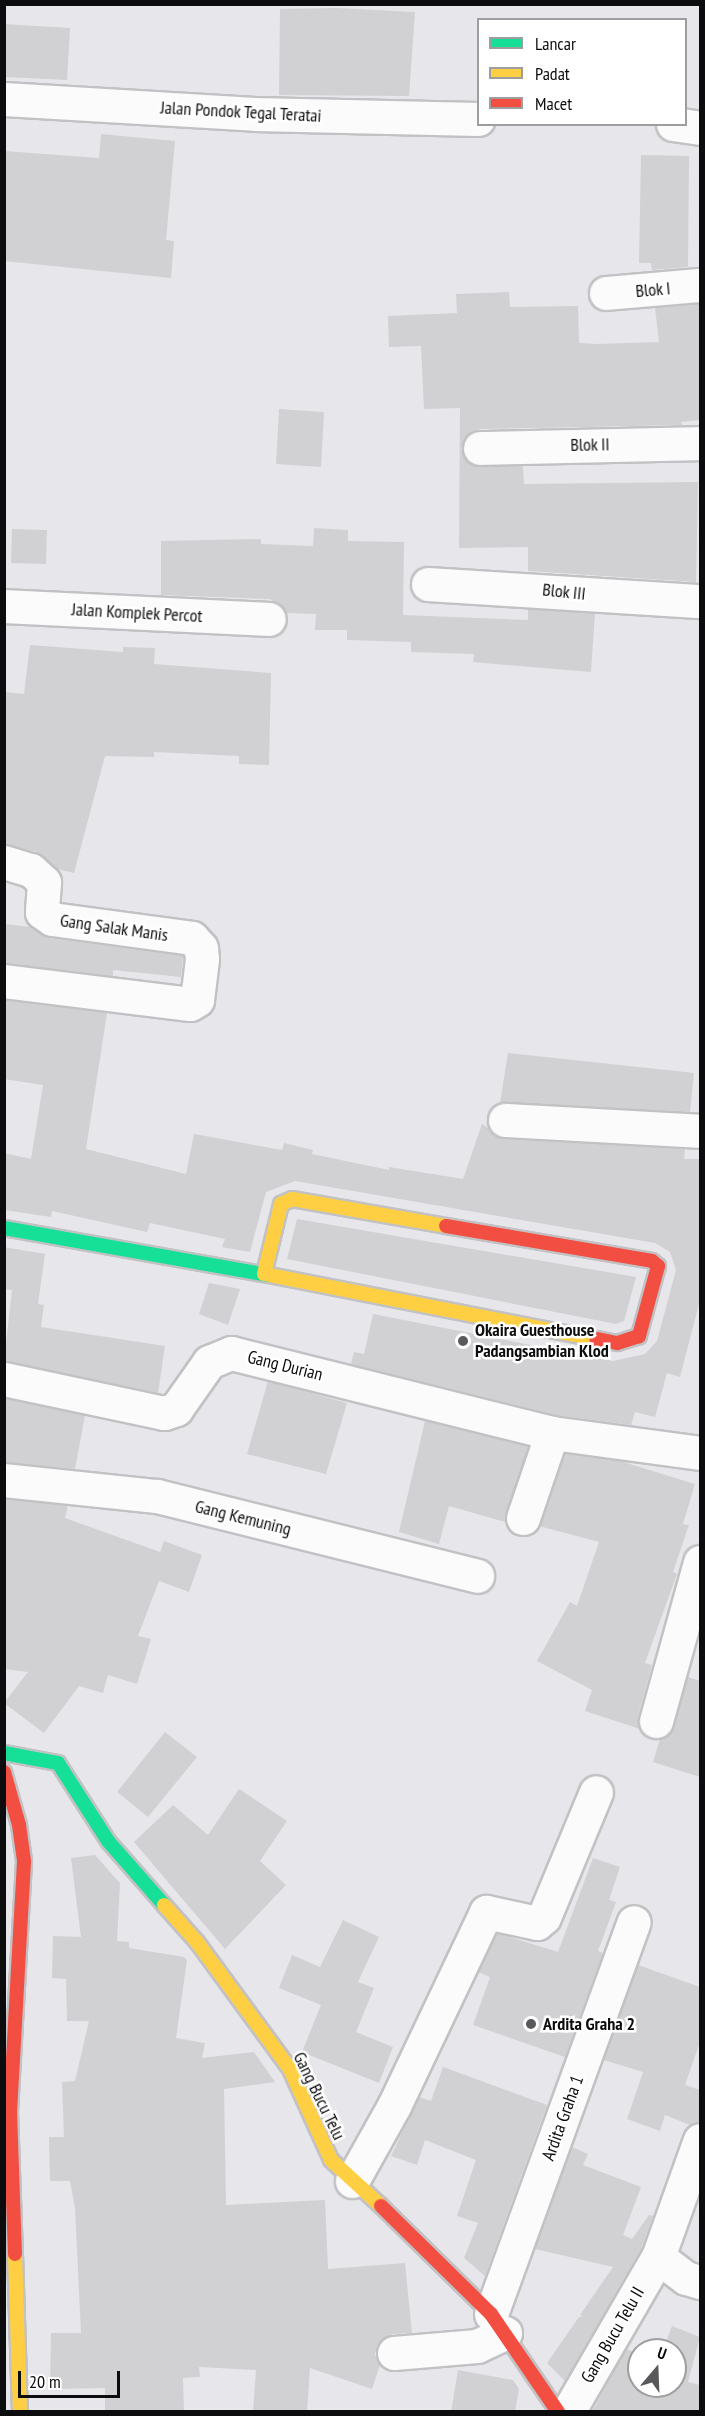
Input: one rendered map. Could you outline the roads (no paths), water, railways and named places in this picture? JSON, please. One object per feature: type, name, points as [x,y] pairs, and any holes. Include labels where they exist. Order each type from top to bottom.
[{"type":"street","name":"Jalan Pondok Tegal Teratai","points":[[4,99],[255,114],[477,119]]},
{"type":"street","name":"Blok I","points":[[606,293],[700,285]]},
{"type":"street","name":"Blok II","points":[[480,448],[700,443]]},
{"type":"street","name":"Blok III","points":[[428,584],[700,601]]},
{"type":"street","name":"Jalan Komplek Percot","points":[[4,606],[269,619]]},
{"type":"street","name":"Gang Salak Manis","points":[[4,862],[31,870],[44,882],[42,912],[52,919],[192,938],[201,948],[202,959],[197,1000],[190,1004],[4,981]]},
{"type":"street","points":[[505,1120],[700,1131]]},
{"type":"street","points":[[4,1228],[264,1274],[617,1343],[639,1336],[658,1266],[652,1261],[292,1199],[281,1204],[264,1274]]},
{"type":"street","name":"Gang Durian","points":[[4,1379],[164,1413],[176,1409],[209,1362],[231,1353],[552,1433],[700,1453]]},
{"type":"street","points":[[523,1518],[552,1433]]},
{"type":"street","name":"Gang Kemuning","points":[[4,1480],[158,1496],[477,1576]]},
{"type":"street","points":[[656,1721],[700,1562]]},
{"type":"street","name":"Gang Bucu Telu","points":[[6,1772],[58,1763],[108,1841],[197,1942],[290,2069],[331,2160],[436,2256],[498,2324],[558,2412]]},
{"type":"street","points":[[6,1772],[24,1862],[12,1960],[8,2112],[10,2272],[20,2412]]},
{"type":"street","points":[[352,2181],[394,2106],[486,1912],[537,1923],[543,1917],[596,1792]]},
{"type":"street","name":"Ardita Graha 1","points":[[498,2324],[634,1922]]},
{"type":"street","name":"Gang Bucu Telu II","points":[[568,2412],[658,2257],[700,2140]]},
{"type":"street","points":[[658,2257],[686,2278],[700,2282]]},
{"type":"street","points":[[394,2353],[477,2346],[498,2324]]},
{"type":"place","name":"Okaira Guesthouse Padangsambian Klod","points":[[463,1341]]},
{"type":"place","name":"Ardita Graha 2","points":[[531,2024]]}]
